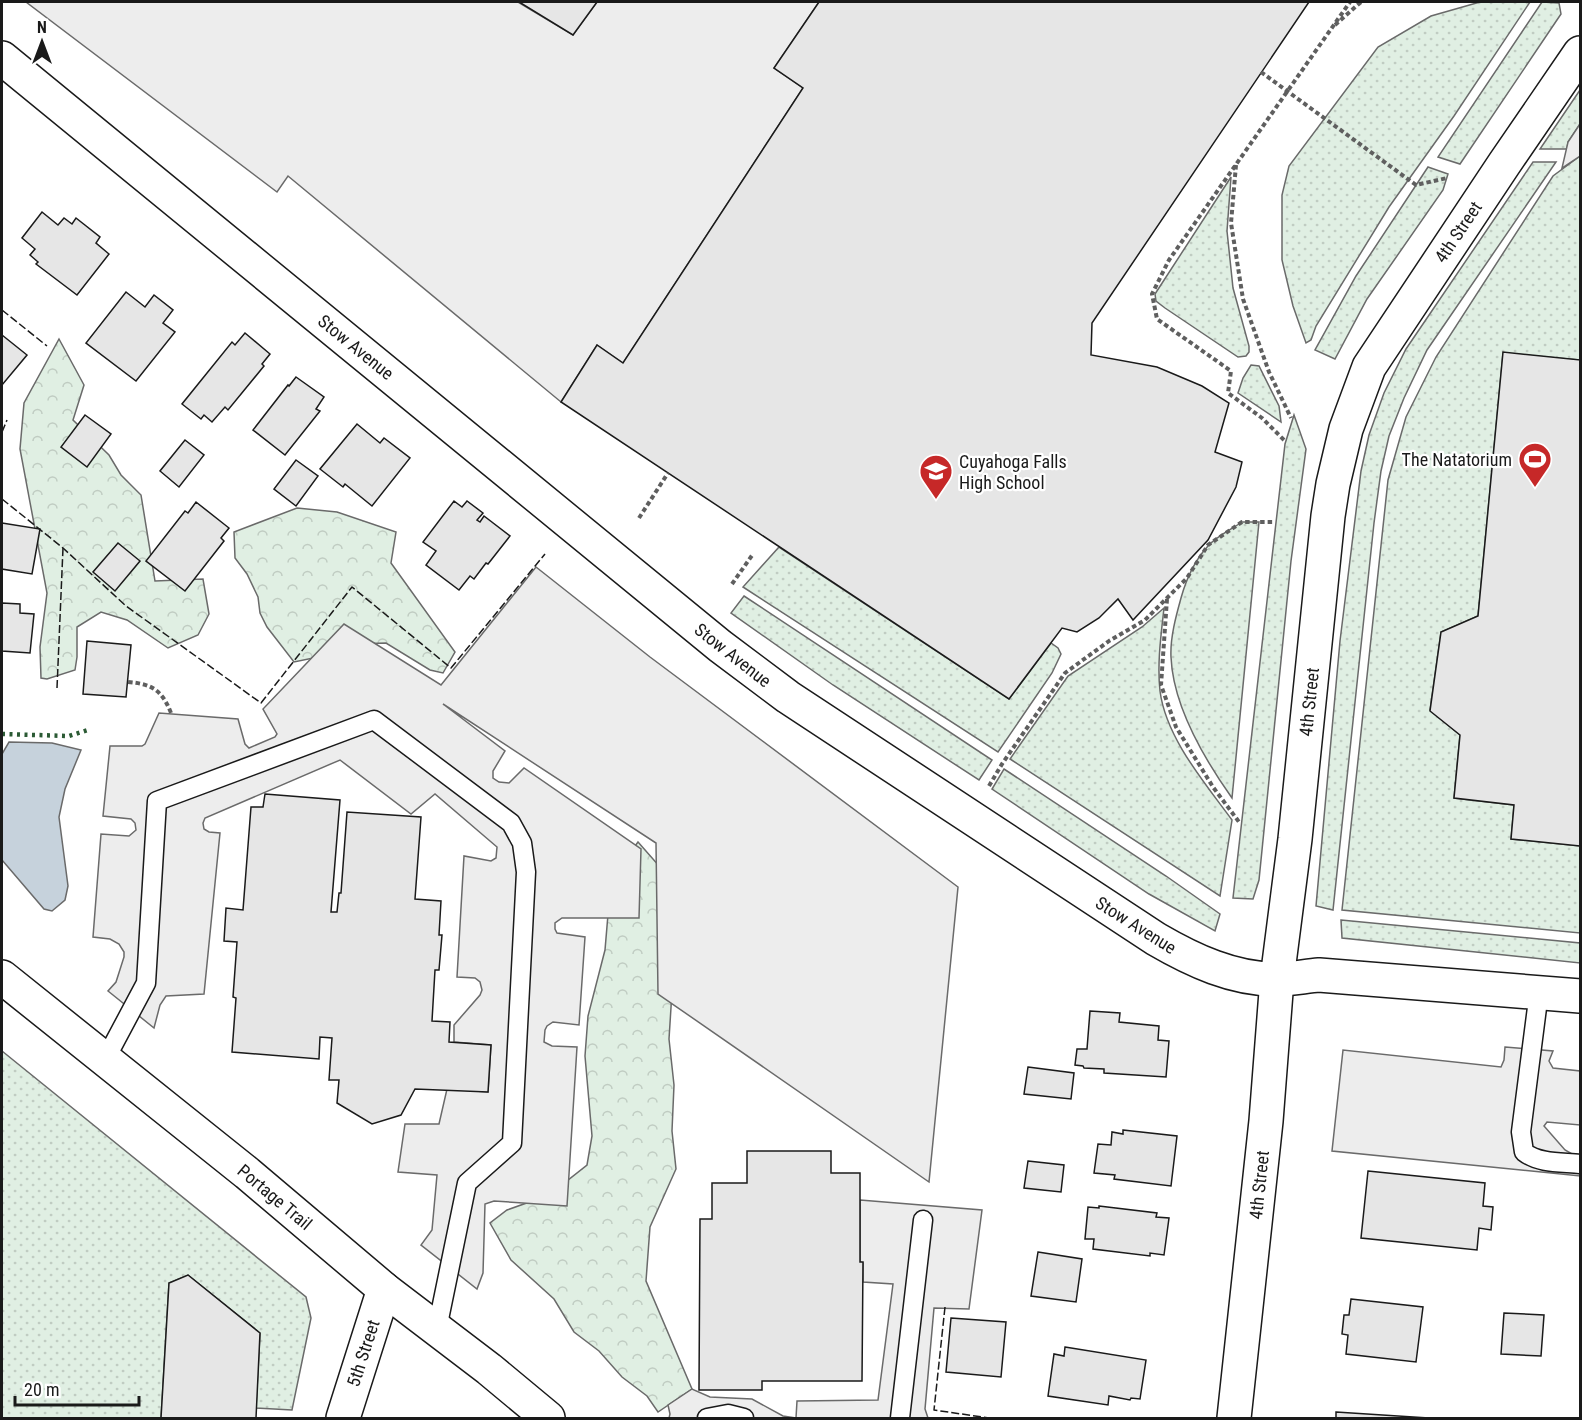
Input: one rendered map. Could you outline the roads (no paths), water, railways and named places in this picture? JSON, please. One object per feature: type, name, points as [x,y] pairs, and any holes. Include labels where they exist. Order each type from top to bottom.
[{"type":"street","name":"4th Street","points":[[1234,1419],[1266,1120],[1277,980],[1295,839],[1328,516],[1346,429],[1370,367],[1504,164],[1581,53]]},
{"type":"street","name":"Stow Avenue","points":[[2,58],[711,639],[788,697],[1156,939],[1190,959],[1234,973],[1277,980],[1319,975],[1581,996]]},
{"type":"street","name":"Portage Trail","points":[[2,977],[247,1173],[384,1288],[489,1369],[548,1419]]},
{"type":"street","name":"5th Street","points":[[343,1419],[384,1288]]},
{"type":"lane","points":[[105,1060],[146,983],[157,801],[374,720],[511,823],[522,843],[526,872],[512,1143],[467,1184],[437,1329]]},
{"type":"lane","points":[[1539,992],[1521,1132],[1524,1152],[1538,1159],[1581,1164]]},
{"type":"lane","points":[[900,1419],[923,1220]]},
{"type":"lane","points":[[707,1419],[728,1414],[744,1419]]},
{"type":"place","name":"The Natatorium","points":[[1535,488]]},
{"type":"place","name":"Cuyahoga Falls High School","points":[[936,500]]}]
